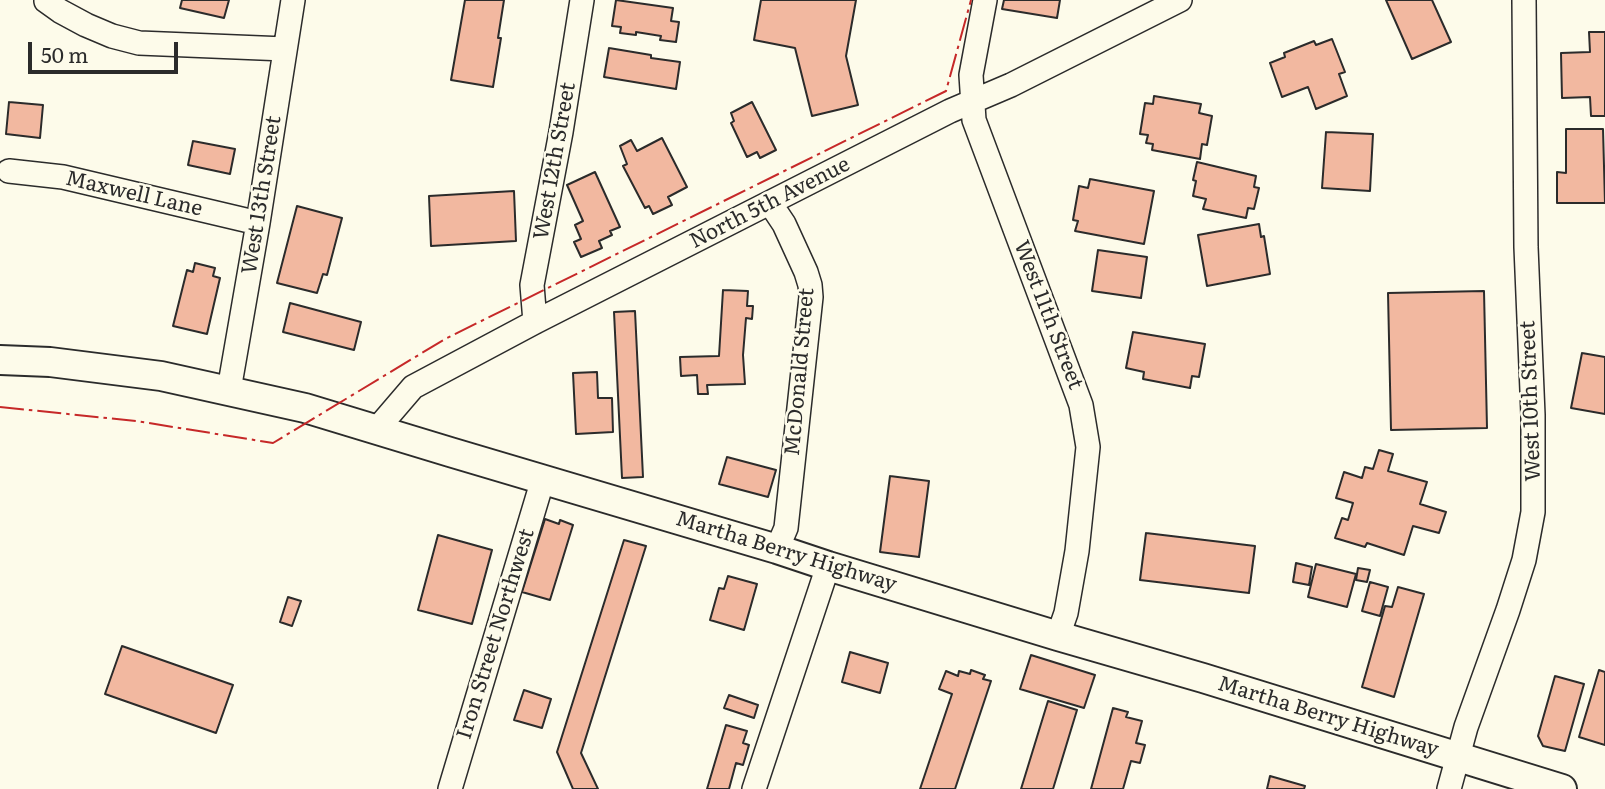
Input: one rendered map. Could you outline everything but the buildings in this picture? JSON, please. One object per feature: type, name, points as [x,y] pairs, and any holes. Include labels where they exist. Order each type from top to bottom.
[{"type":"main road","name":"Martha Berry Highway","points":[[0,360],[50,362],[161,376],[305,408],[778,549],[1562,789]]},
{"type":"street","name":"West 13th Street","points":[[229,390],[293,0]]},
{"type":"street","name":"West 12th Street","points":[[535,322],[532,285],[561,132],[582,0]]},
{"type":"street","name":"West 11th Street","points":[[985,0],[971,75],[974,120],[1081,405],[1088,447],[1077,551],[1066,613],[1058,636]]},
{"type":"street","name":"North 5th Avenue","points":[[377,429],[413,387],[950,111],[1011,85],[1180,0]]},
{"type":"street","name":"West 10th Street","points":[[1449,789],[1466,727],[1519,575],[1533,512],[1533,415],[1526,247],[1524,0]]},
{"type":"street","points":[[46,1],[86,25],[139,43],[285,49]]},
{"type":"street","name":"Maxwell Lane","points":[[9,171],[63,177],[258,223]]},
{"type":"street","name":"McDonald Street","points":[[770,203],[784,224],[810,285],[786,528],[778,549]]},
{"type":"street","name":"Iron Street Northwest","points":[[450,789],[543,479]]},
{"type":"street","points":[[754,789],[828,566]]},
{"type":"power","points":[[0,407],[136,421],[273,443],[445,339],[946,91],[971,0]]}]
